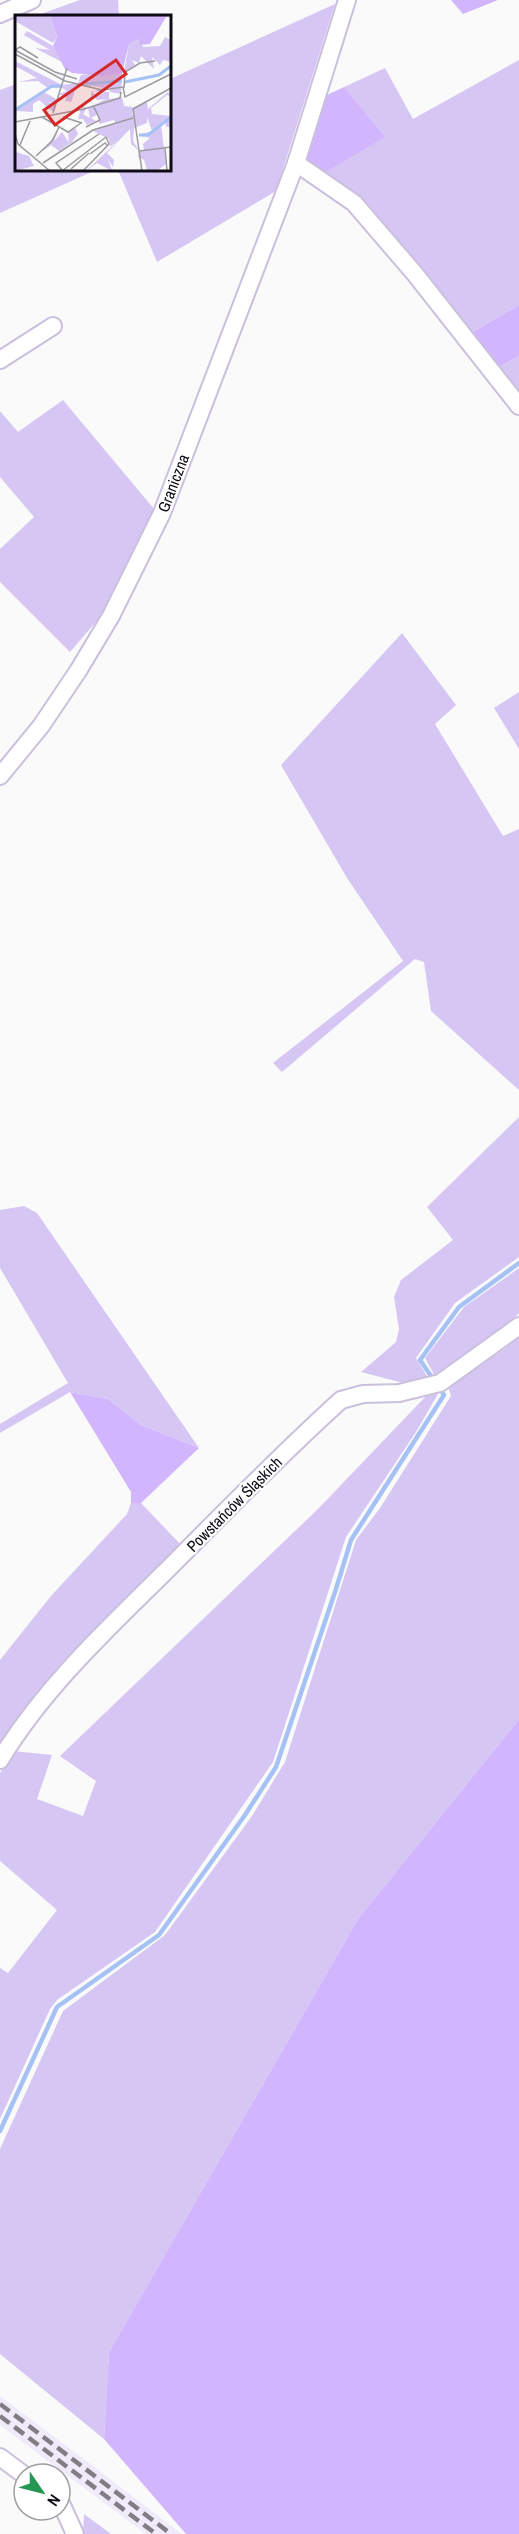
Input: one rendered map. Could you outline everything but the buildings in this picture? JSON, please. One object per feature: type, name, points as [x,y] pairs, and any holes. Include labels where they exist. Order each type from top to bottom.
[{"type":"street","points":[[0,14],[32,0]]},
{"type":"street","name":"Graniczna","points":[[0,776],[41,726],[78,671],[111,616],[162,513],[296,163],[347,0]]},
{"type":"street","points":[[296,163],[354,202],[415,274],[519,406]]},
{"type":"street","points":[[0,360],[53,326]]},
{"type":"street","name":"Powstańców Śląskich","points":[[0,1760],[37,1705],[118,1618],[341,1400],[363,1394],[399,1393],[440,1383],[519,1326]]},
{"type":"shaded area","points":[[80,0],[118,0],[119,15],[38,15]]},
{"type":"shaded area","points":[[451,0],[498,0],[463,14]]},
{"type":"shaded area","points":[[335,4],[276,191],[157,262],[118,171],[171,171],[171,79]]},
{"type":"shaded area","points":[[519,60],[519,305],[471,333],[359,197],[325,173],[384,137],[344,87],[385,68],[413,119]]},
{"type":"shaded area","points":[[15,84],[15,171],[94,171],[0,213],[0,90]]},
{"type":"shaded area","points":[[344,87],[385,137],[325,173],[310,164],[306,156],[319,107],[327,95]]},
{"type":"shaded area","points":[[519,305],[519,356],[496,369],[471,333]]},
{"type":"shaded area","points":[[519,356],[519,398],[496,369]]},
{"type":"shaded area","points":[[63,400],[154,509],[113,602],[70,652],[0,582],[0,549],[34,517],[0,477],[0,411],[18,432]]},
{"type":"shaded area","points":[[402,633],[456,705],[435,724],[503,836],[519,829],[519,1090],[431,1011],[424,962],[415,959],[282,1072],[273,1063],[403,961],[347,878],[281,765]]},
{"type":"shaded area","points":[[519,692],[519,749],[494,708]]},
{"type":"shaded area","points":[[519,1117],[519,1257],[455,1303],[416,1358],[428,1378],[411,1385],[361,1372],[396,1342],[399,1329],[394,1297],[401,1280],[453,1240],[427,1207]]},
{"type":"shaded area","points":[[24,1206],[37,1213],[199,1448],[141,1425],[108,1399],[70,1392],[0,1433],[0,1424],[68,1383],[0,1268],[0,1210]]},
{"type":"shaded area","points":[[519,1268],[519,1313],[480,1348],[435,1376],[425,1358],[464,1307]]},
{"type":"shaded area","points":[[519,1335],[519,1719],[358,1919],[109,2352],[104,2439],[0,2354],[0,2149],[63,2011],[165,1935],[252,1816],[285,1762],[356,1540],[380,1508],[451,1396],[448,1387],[506,1348]]},
{"type":"shaded area","points":[[70,1392],[108,1399],[141,1425],[199,1448],[141,1503],[131,1503],[131,1492]]},
{"type":"shaded area","points":[[438,1394],[416,1432],[346,1537],[273,1762],[155,1932],[57,2000],[50,2009],[0,2119],[0,1968],[8,1973],[57,1910],[0,1861],[0,1773],[13,1751],[52,1755],[37,1799],[83,1816],[96,1781],[60,1756],[319,1508],[426,1396]]},
{"type":"shaded area","points":[[131,1503],[141,1503],[182,1546],[26,1708],[0,1745],[0,1660],[51,1596],[127,1514]]},
{"type":"shaded area","points":[[519,1719],[519,2534],[186,2534],[104,2439],[109,2352],[358,1919]]},
{"type":"shaded area","points":[[0,2396],[182,2534],[146,2534],[72,2479],[72,2462],[50,2462],[0,2425]]},
{"type":"shaded area","points":[[84,2514],[111,2534],[83,2534]]},
{"type":"waterway","points":[[431,1376],[420,1360],[459,1307],[519,1263]]},
{"type":"waterway","points":[[0,2131],[57,2007],[159,1935],[245,1815],[276,1767],[351,1540],[444,1395],[439,1388]]},
{"type":"railway","points":[[0,2404],[171,2534]]},
{"type":"railway","points":[[0,2416],[156,2534]]}]
